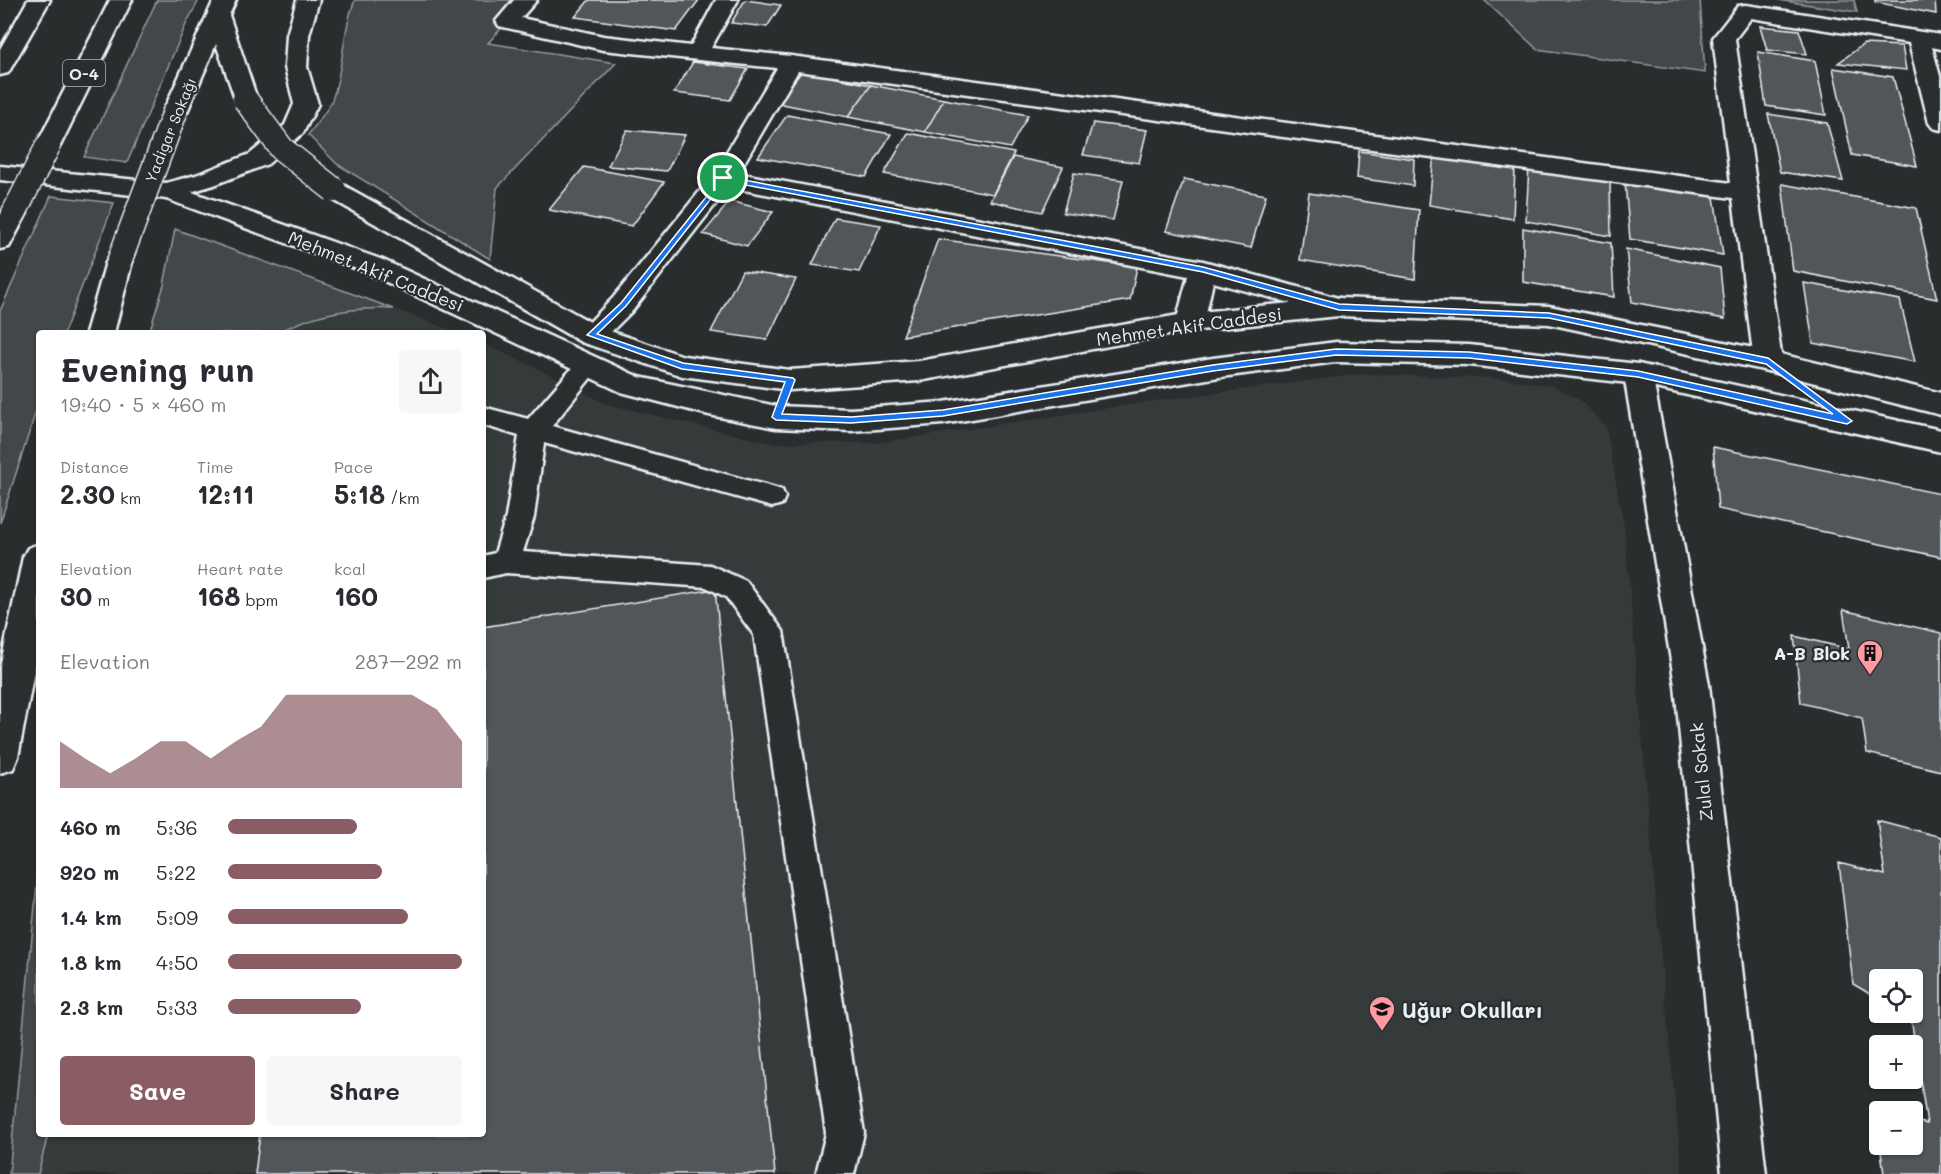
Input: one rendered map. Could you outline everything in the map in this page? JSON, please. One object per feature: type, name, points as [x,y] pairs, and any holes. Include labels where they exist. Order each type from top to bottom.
[{"type":"main road","points":[[0,68],[39,0]]},
{"type":"main road","name":"O-4","points":[[0,242],[121,0]]},
{"type":"main road","points":[[168,191],[205,180],[259,159],[295,128],[306,104],[296,67],[298,36],[308,0]]},
{"type":"main road","points":[[526,0],[507,21],[603,43],[791,63],[1745,192]]},
{"type":"main road","points":[[698,52],[727,0]]},
{"type":"main road","name":"Mehmet Akif Caddesi","points":[[221,8],[245,99],[282,149],[334,190],[591,335],[682,366],[790,380],[919,371],[1190,322],[1339,307],[1549,315],[1768,361],[1941,404]]},
{"type":"main road","name":"Yadigar Sokağı","points":[[101,330],[118,262],[176,112],[221,8]]},
{"type":"main road","points":[[1847,421],[1768,361],[1724,38],[1746,11],[1930,41],[1941,123]]},
{"type":"main road","points":[[591,335],[623,304],[723,178],[791,63]]},
{"type":"main road","name":"Mehmet Akif Caddesi","points":[[0,173],[168,191],[374,266],[631,385],[776,417],[851,420],[943,413],[1213,368],[1336,352],[1469,355],[1638,374],[1941,441]]},
{"type":"main road","points":[[723,178],[1203,270],[1339,307]]},
{"type":"main road","points":[[1190,322],[1203,270]]},
{"type":"main road","name":"Zulal Sokak","points":[[1638,374],[1692,685],[1744,1174]]},
{"type":"main road","points":[[776,417],[790,380]]},
{"type":"main road","points":[[0,757],[36,572]]},
{"type":"lane","points":[[590,365],[533,430],[520,516],[495,564],[710,576],[736,589],[768,631],[844,1133],[836,1174]]},
{"type":"lane","points":[[486,417],[772,497]]},
{"type":"shaded area","points":[[157,0],[199,0],[187,22],[127,163],[84,157]]},
{"type":"shaded area","points":[[355,0],[527,0],[488,43],[616,63],[497,188],[490,259],[337,164],[308,135],[332,100]]},
{"type":"shaded area","points":[[1484,0],[1700,0],[1705,73],[1537,49]]},
{"type":"shaded area","points":[[1778,0],[1854,0],[1857,12]]},
{"type":"shaded area","points":[[51,196],[114,203],[65,330],[36,330],[36,411],[0,523],[0,311]]},
{"type":"shaded area","points":[[175,229],[394,309],[349,310],[320,316],[284,330],[150,330],[164,285]]},
{"type":"shaded area","points":[[361,307],[394,309],[451,330],[283,330],[325,315]]},
{"type":"shaded area","points":[[486,345],[537,368],[606,404],[771,443],[877,443],[1154,401],[1362,374],[1507,379],[1553,386],[1580,400],[1606,427],[1625,532],[1657,915],[1682,1174],[38,1174],[47,1137],[486,1137]]},
{"type":"shaded area","points":[[36,895],[36,1137],[47,1137],[38,1174],[9,1174]]},
{"type":"building","points":[[589,0],[699,0],[676,31],[575,17]]},
{"type":"building","points":[[745,0],[781,5],[767,27],[731,23]]},
{"type":"building","points":[[1875,0],[1935,0],[1936,14],[1875,2]]},
{"type":"building","points":[[1760,26],[1799,30],[1807,54],[1767,50]]},
{"type":"building","points":[[1864,44],[1902,46],[1906,70],[1838,63]]},
{"type":"building","points":[[1758,52],[1815,61],[1826,115],[1766,106]]},
{"type":"building","points":[[693,62],[748,69],[730,100],[674,93]]},
{"type":"building","points":[[1833,68],[1893,77],[1917,166],[1852,155]]},
{"type":"building","points":[[802,71],[871,85],[848,117],[777,103]]},
{"type":"building","points":[[871,85],[944,99],[925,132],[848,117]]},
{"type":"building","points":[[944,99],[1028,115],[1010,148],[925,132]]},
{"type":"building","points":[[1768,114],[1827,123],[1843,181],[1780,172]]},
{"type":"building","points":[[787,115],[891,134],[866,177],[758,157]]},
{"type":"building","points":[[1093,123],[1147,130],[1139,163],[1083,155]]},
{"type":"building","points":[[627,130],[685,135],[667,171],[608,166]]},
{"type":"building","points":[[908,133],[1014,153],[993,194],[884,174]]},
{"type":"building","points":[[1359,151],[1414,159],[1413,186],[1357,178]]},
{"type":"building","points":[[1434,154],[1515,167],[1513,219],[1429,205]]},
{"type":"building","points":[[1013,157],[1063,167],[1042,212],[990,201]]},
{"type":"building","points":[[1529,166],[1610,180],[1611,236],[1526,221]]},
{"type":"building","points":[[584,167],[664,182],[632,226],[549,210]]},
{"type":"building","points":[[1074,173],[1123,180],[1113,220],[1063,213]]},
{"type":"building","points":[[1184,179],[1266,195],[1251,248],[1166,231]]},
{"type":"building","points":[[1625,183],[1714,197],[1723,255],[1630,239]]},
{"type":"building","points":[[1782,184],[1916,208],[1937,299],[1793,271]]},
{"type":"building","points":[[1309,193],[1419,210],[1415,279],[1300,260]]},
{"type":"building","points":[[730,201],[773,212],[747,246],[703,234]]},
{"type":"building","points":[[835,218],[881,225],[859,272],[812,265]]},
{"type":"building","points":[[1523,228],[1611,243],[1614,297],[1523,282]]},
{"type":"building","points":[[938,239],[1137,267],[1130,300],[903,336]]},
{"type":"building","points":[[1626,249],[1720,268],[1725,319],[1632,302]]},
{"type":"building","points":[[742,271],[796,279],[767,340],[711,332]]},
{"type":"building","points":[[1804,283],[1900,300],[1915,362],[1813,343]]},
{"type":"building","points":[[1713,447],[1941,494],[1941,557],[1718,509]]},
{"type":"building","points":[[715,589],[775,1174],[255,1174],[260,1137],[486,1137],[486,627]]},
{"type":"building","name":"A-B Blok","points":[[1843,610],[1941,633],[1941,771],[1867,753],[1862,718],[1801,703],[1794,636],[1849,649]]},
{"type":"building","points":[[1877,820],[1941,837],[1941,1174],[1884,1174],[1881,1155],[1923,1155],[1923,1123],[1927,1124],[1922,1089],[1923,1035],[1914,1035],[1912,1023],[1923,1023],[1923,969],[1869,969],[1869,993],[1853,984],[1839,863],[1885,875]]},
{"type":"place","name":"A-B Blok","points":[[1870,676]]},
{"type":"place","name":"Uğur Okulları","points":[[1382,1032]]},
{"type":"route","points":[[723,178],[1203,270],[1339,307],[1549,315],[1768,361],[1847,421],[1638,374],[1469,355],[1336,352],[1213,368],[943,413],[851,420],[776,417],[790,380],[682,366],[591,335],[623,304],[723,178]]}]
